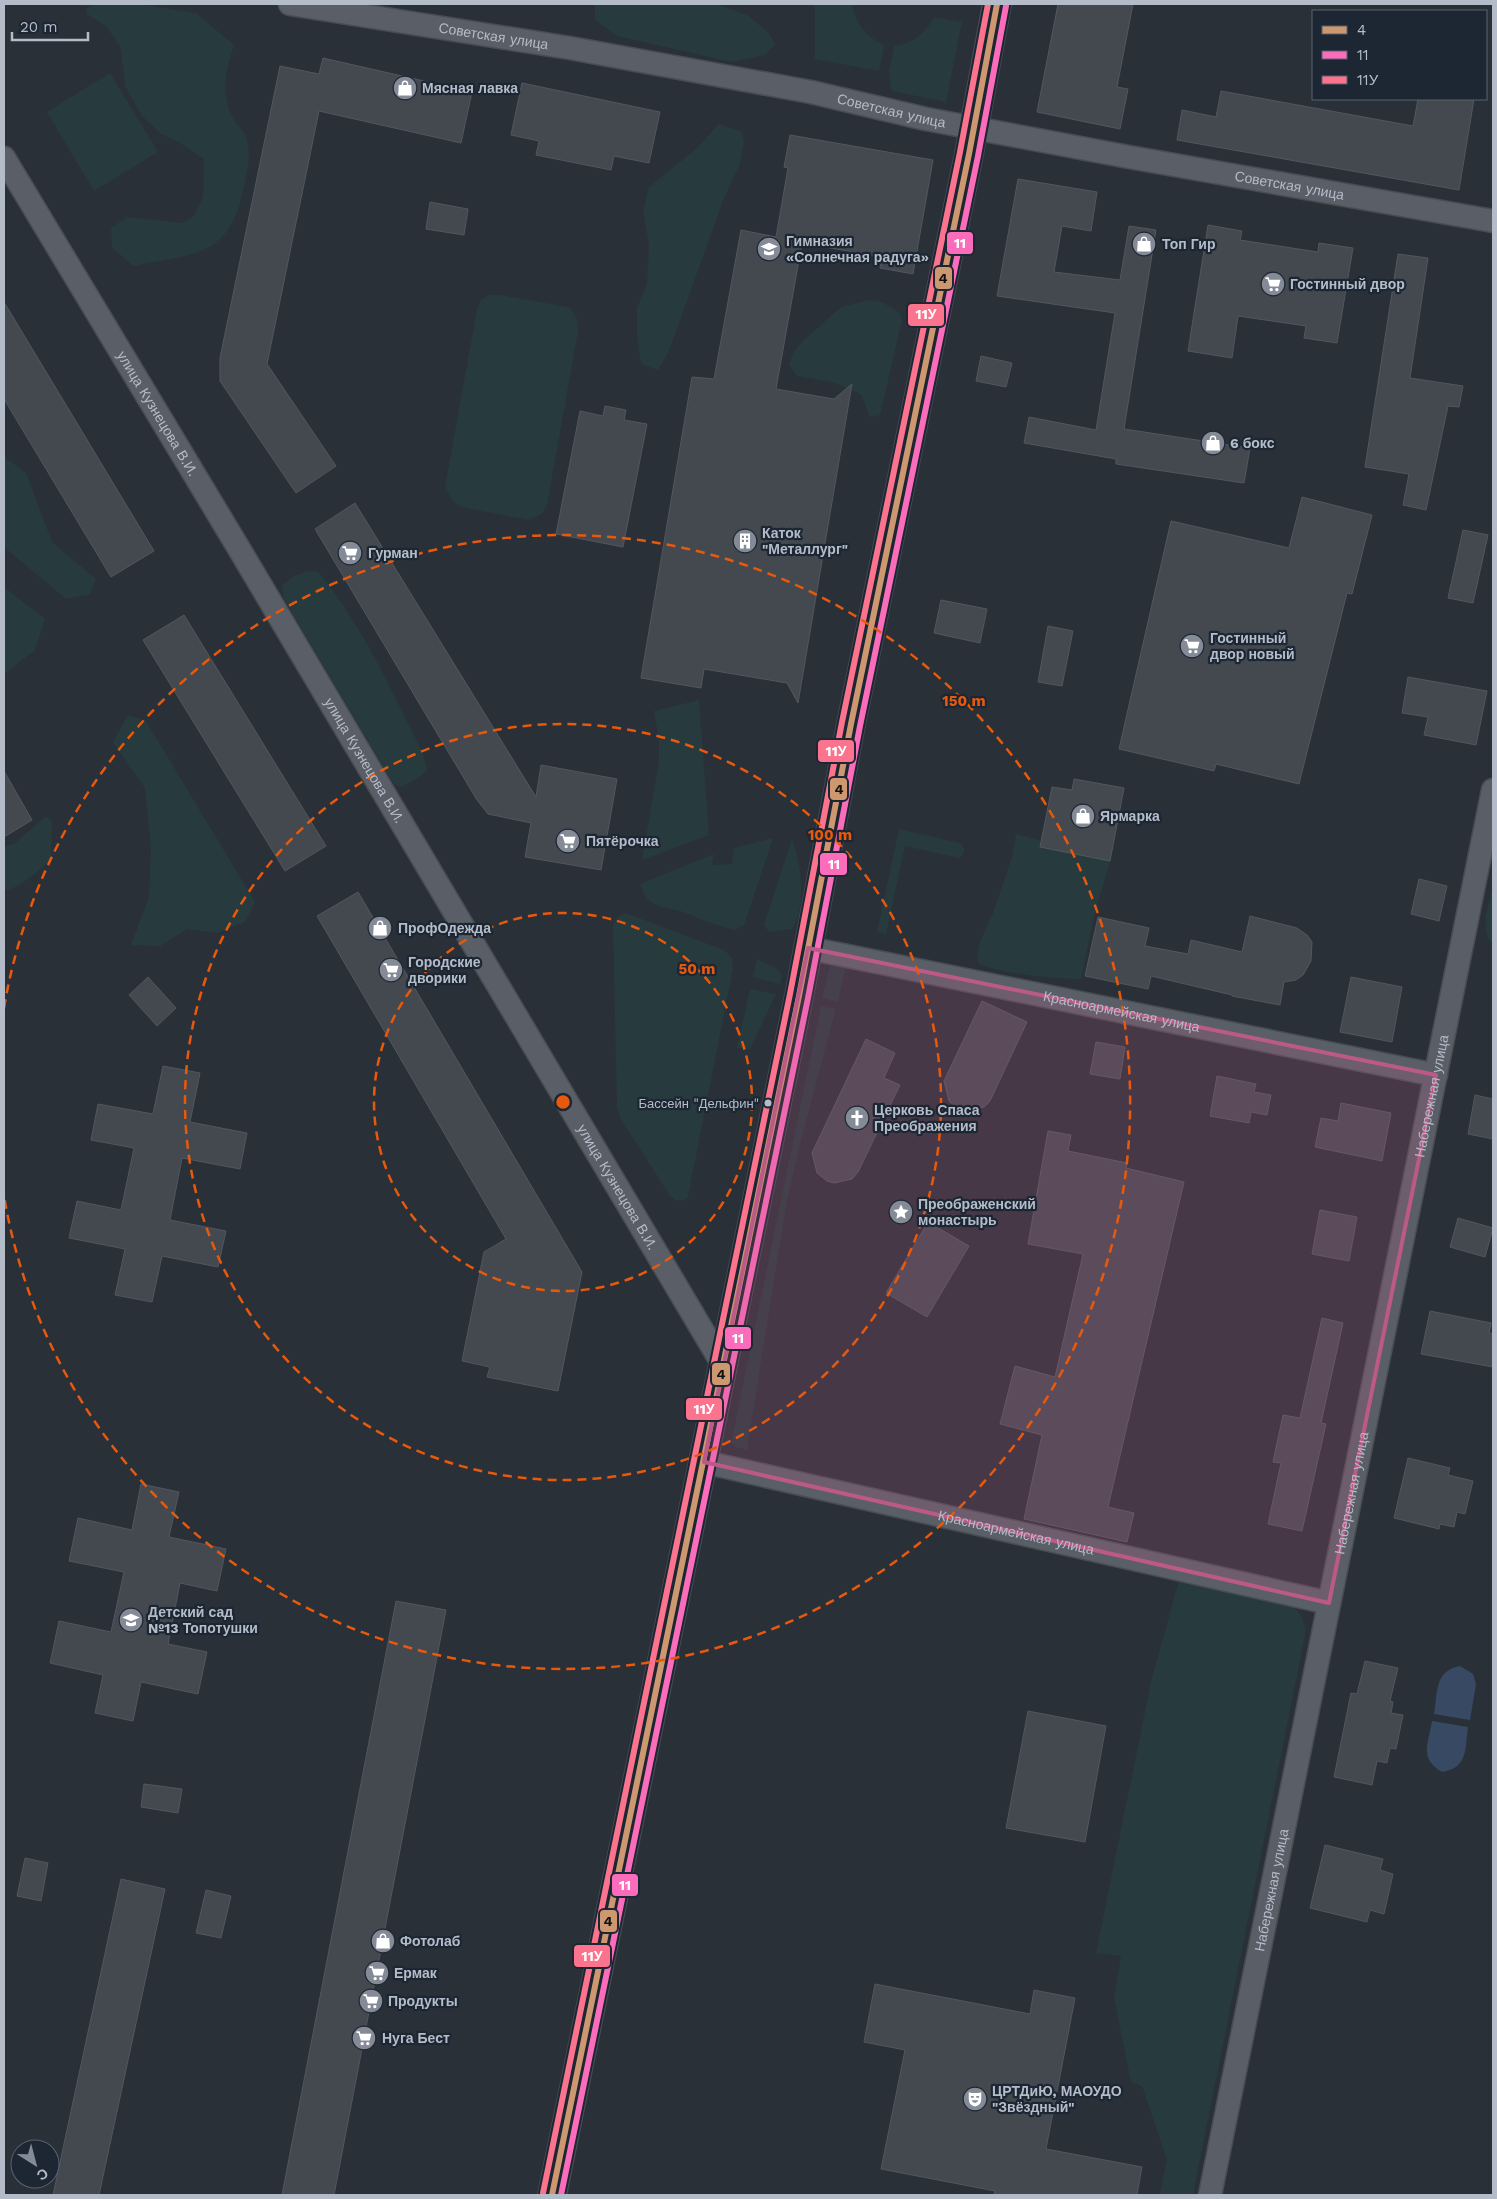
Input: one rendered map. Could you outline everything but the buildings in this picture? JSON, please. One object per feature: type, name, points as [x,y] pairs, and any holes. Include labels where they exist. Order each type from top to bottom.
[{"type":"street","name":"Советская улица","points":[[290,4],[570,48],[811,92],[974,128],[1493,221]]},
{"type":"street","points":[[552,2195],[704,1462],[808,948],[849,733],[974,128],[997,4]]},
{"type":"street","name":"улица Кузнецова В.И.","points":[[4,158],[241,552],[723,1365]]},
{"type":"street","name":"Набережная улица","points":[[1210,2195],[1493,790]]},
{"type":"street","name":"Красноармейская улица","points":[[808,948],[1436,1075]]},
{"type":"street","name":"Красноармейская улица","points":[[704,1462],[1329,1603]]},
{"type":"highlighted area","points":[[808,948],[1436,1075],[1329,1603],[704,1462]]},
{"type":"green space","points":[[95,4],[138,4],[196,13],[234,45],[225,91],[229,109],[236,123],[244,132],[248,143],[248,162],[238,210],[219,240],[207,248],[192,254],[133,266],[112,247],[111,228],[127,217],[183,223],[194,216],[203,197],[204,159],[177,141],[161,134],[142,116],[126,88],[120,46],[106,26],[87,14],[86,9]]},
{"type":"green space","points":[[595,4],[716,4],[747,15],[768,32],[775,44],[765,55],[732,62],[617,36],[595,20]]},
{"type":"green space","points":[[815,4],[852,4],[862,29],[884,45],[879,71],[815,59]]},
{"type":"green space","points":[[934,17],[962,22],[946,102],[892,91],[889,73],[894,46],[907,43],[918,37]]},
{"type":"green space","points":[[110,73],[158,152],[94,191],[47,112]]},
{"type":"green space","points":[[719,124],[742,132],[744,142],[739,166],[724,198],[669,351],[658,370],[641,364],[637,336],[637,308],[647,284],[649,244],[643,211],[649,187],[695,150]]},
{"type":"green space","points":[[489,295],[500,295],[568,307],[577,321],[578,332],[547,505],[542,514],[528,520],[462,507],[453,502],[445,487],[477,309],[481,300]]},
{"type":"green space","points":[[869,300],[882,302],[900,313],[902,320],[880,415],[870,417],[861,394],[832,382],[797,376],[789,365],[793,353],[803,341],[841,307]]},
{"type":"green space","points":[[4,457],[26,473],[52,542],[96,579],[90,594],[66,599],[4,547]]},
{"type":"green space","points":[[308,571],[318,572],[355,623],[421,749],[427,770],[418,778],[401,787],[394,784],[284,599],[282,585],[294,576]]},
{"type":"green space","points":[[4,587],[45,619],[35,650],[4,674]]},
{"type":"green space","points":[[699,700],[709,835],[642,860],[659,761],[659,739],[654,711]]},
{"type":"green space","points":[[128,715],[146,721],[255,902],[245,922],[217,933],[187,929],[160,946],[131,945],[149,897],[151,849],[145,788],[113,742]]},
{"type":"green space","points":[[46,816],[52,821],[51,859],[22,883],[4,890],[4,846],[14,844]]},
{"type":"green space","points":[[899,829],[960,843],[964,848],[964,853],[959,858],[905,846],[886,934],[877,932]]},
{"type":"green space","points":[[1016,834],[1042,841],[1041,847],[1110,861],[1094,916],[1081,979],[1029,975],[1002,971],[979,964],[977,955],[980,942],[993,913],[1012,857]]},
{"type":"green space","points":[[773,838],[744,925],[735,930],[679,911],[657,906],[647,898],[640,884],[714,854],[712,865],[732,864],[734,848]]},
{"type":"green space","points":[[792,839],[800,872],[800,909],[792,929],[769,932],[764,925]]},
{"type":"green space","points":[[1493,887],[1493,945],[1486,932],[1486,917]]},
{"type":"green space","points":[[626,913],[724,950],[732,958],[733,968],[688,1197],[684,1200],[677,1201],[669,1194],[622,1121],[617,1108],[613,925],[619,916]]},
{"type":"green space","points":[[757,959],[779,970],[782,976],[780,984],[753,977]]},
{"type":"green space","points":[[831,962],[847,962],[838,1002],[822,998]]},
{"type":"green space","points":[[750,989],[776,994],[750,1049],[737,1048]]},
{"type":"green space","points":[[821,1006],[836,1009],[787,1200],[747,1450],[736,1447],[732,1443],[732,1438]]},
{"type":"green space","points":[[1179,1580],[1294,1607],[1302,1617],[1306,1630],[1193,2195],[1160,2195],[1167,2160],[1142,2086],[1131,2082],[1114,1998],[1121,1956],[1096,1953],[1151,1682]]},
{"type":"water","points":[[1460,1666],[1473,1674],[1476,1684],[1470,1720],[1434,1714],[1437,1690],[1441,1678],[1452,1669]]},
{"type":"water","points":[[1432,1721],[1468,1727],[1464,1756],[1457,1766],[1450,1770],[1442,1772],[1430,1762],[1427,1744]]},
{"type":"transit line","name":"11У","points":[[543,2193],[790,994],[842,722],[960,152],[988,4]]},
{"type":"transit line","name":"4","points":[[552,2195],[799,996],[851,724],[969,154],[997,4]]},
{"type":"transit line","name":"11","points":[[561,2195],[808,998],[860,726],[978,156],[1006,6]]},
{"type":"place","name":"Мясная лавка","points":[[405,88]]},
{"type":"place","name":"Топ Гир","points":[[1144,244]]},
{"type":"place","name":"Гимназия «Солнечная радуга»","points":[[769,249]]},
{"type":"place","name":"Гостинный двор","points":[[1273,284]]},
{"type":"place","name":"6 бокс","points":[[1213,443]]},
{"type":"place","name":"Каток \"Металлург\"","points":[[745,541]]},
{"type":"place","name":"Гурман","points":[[350,553]]},
{"type":"place","name":"Гостинный двор новый","points":[[1192,646]]},
{"type":"place","name":"Ярмарка","points":[[1083,816]]},
{"type":"place","name":"Пятёрочка","points":[[568,841]]},
{"type":"place","name":"ПрофОдежда","points":[[380,928]]},
{"type":"place","name":"Городские дворики","points":[[391,970]]},
{"type":"place","name":"Бассейн \"Дельфин\"","points":[[768,1103]]},
{"type":"place","name":"Церковь Спаса Преображения","points":[[857,1118]]},
{"type":"place","name":"Преображенский монастырь","points":[[901,1212]]},
{"type":"place","name":"Детский сад №13 Топотушки","points":[[131,1620]]},
{"type":"place","name":"Фотолаб","points":[[383,1941]]},
{"type":"place","name":"Ермак","points":[[377,1973]]},
{"type":"place","name":"Продукты","points":[[371,2001]]},
{"type":"place","name":"Нуга Бест","points":[[364,2038]]},
{"type":"place","name":"ЦРТДиЮ, МАОУДО \"Звёздный\"","points":[[975,2099]]}]
